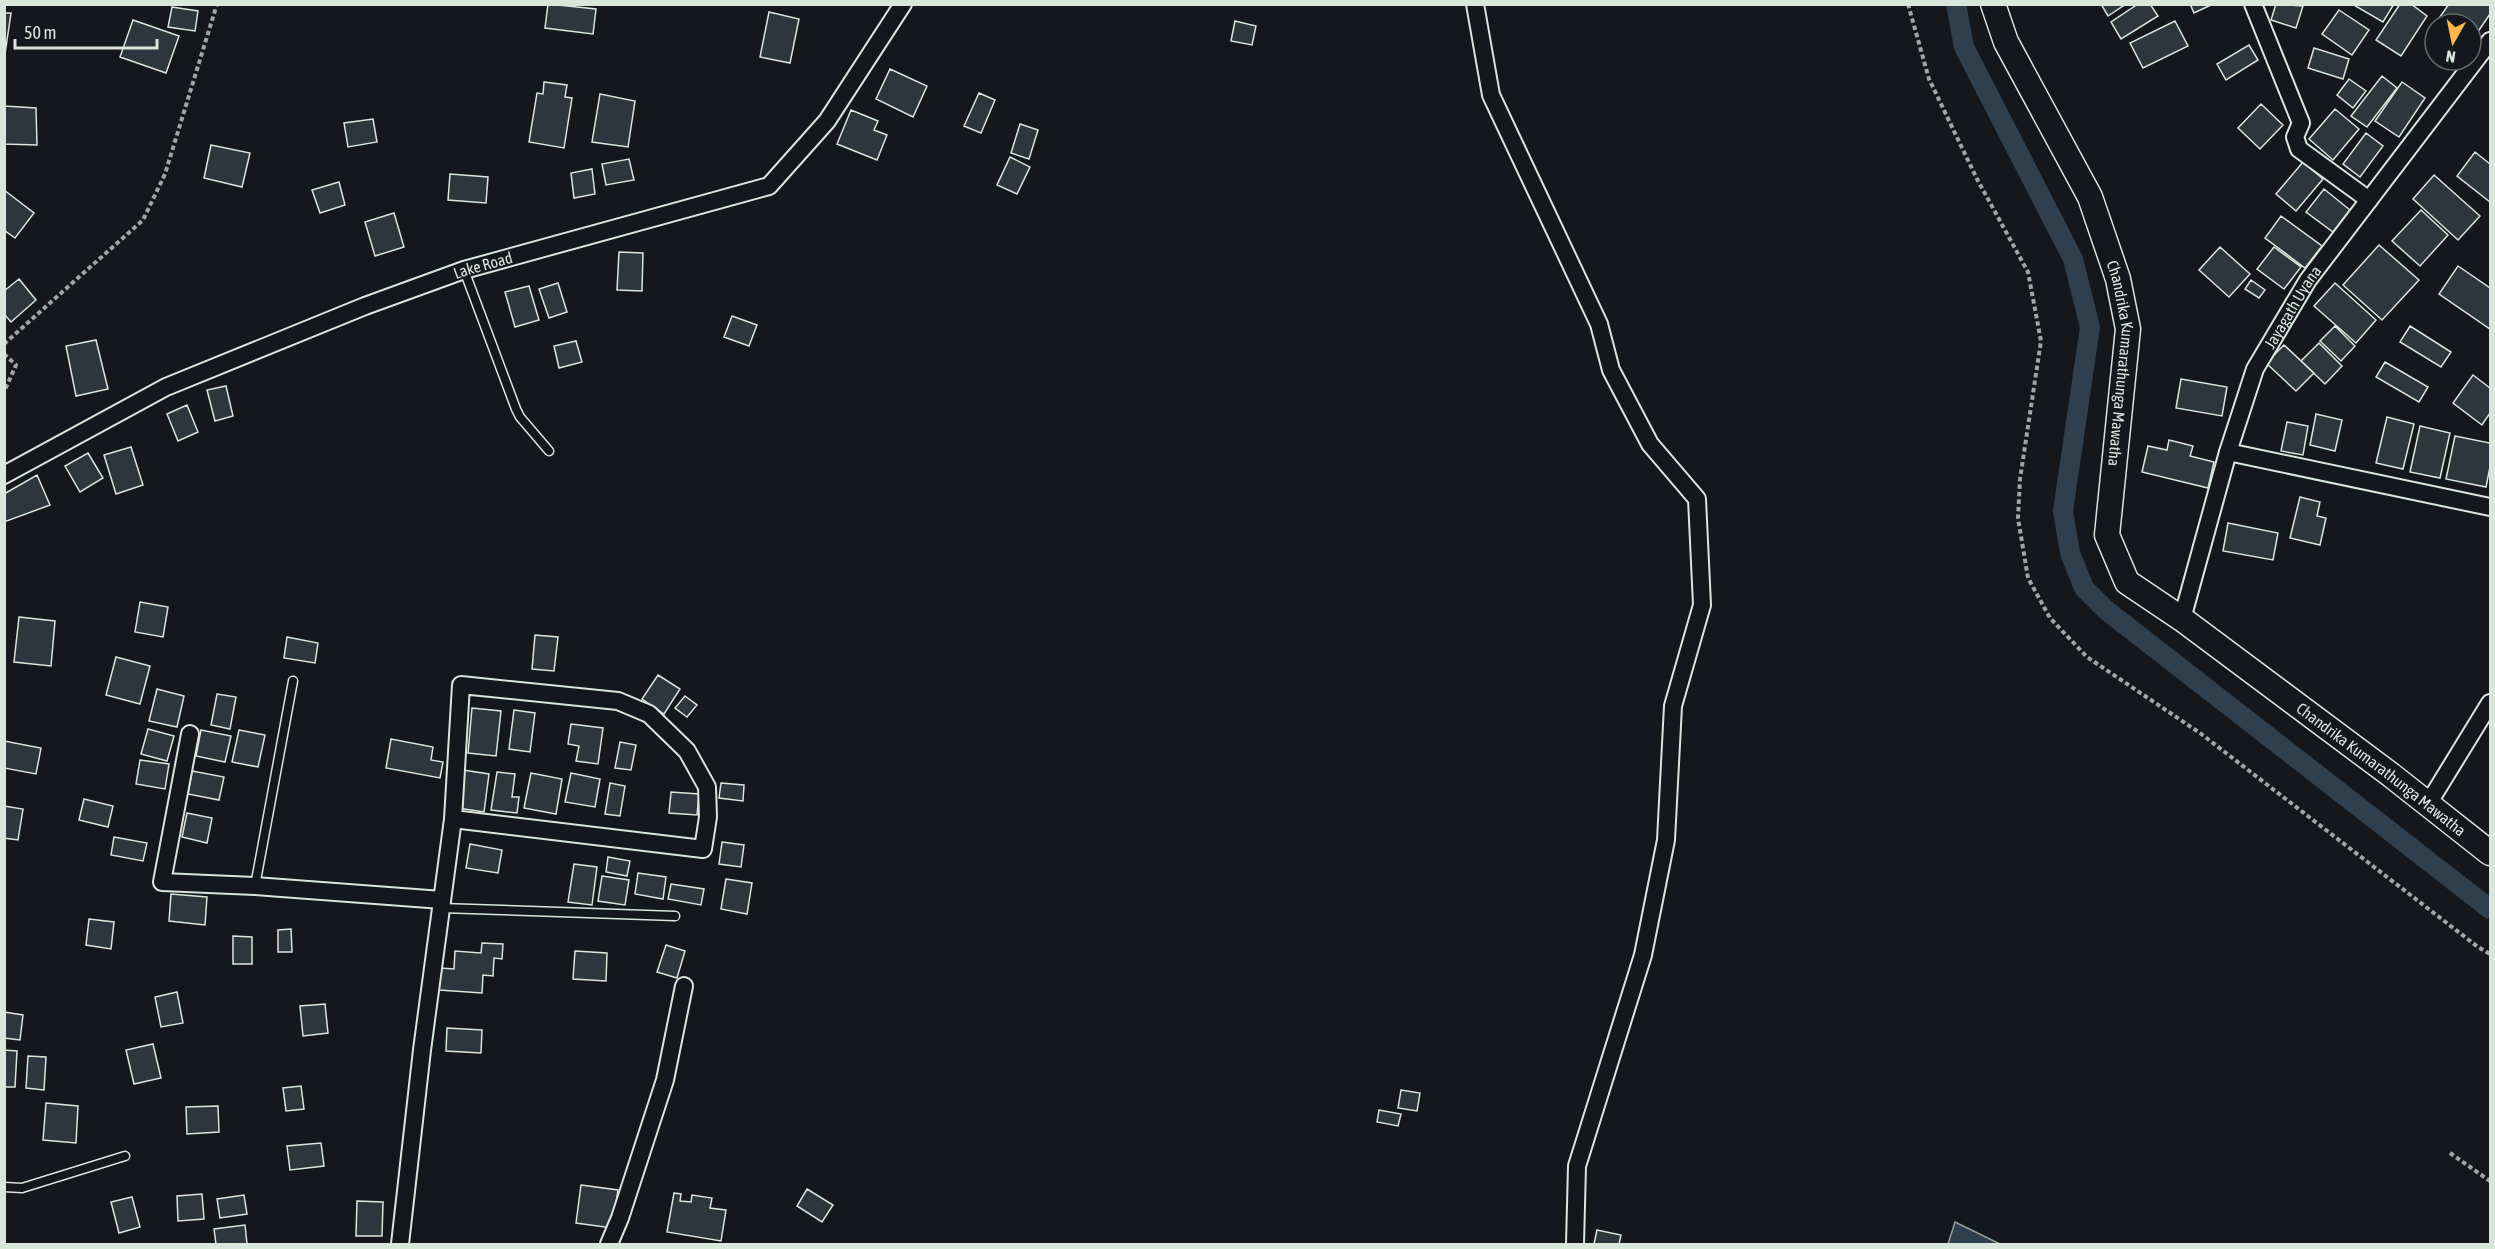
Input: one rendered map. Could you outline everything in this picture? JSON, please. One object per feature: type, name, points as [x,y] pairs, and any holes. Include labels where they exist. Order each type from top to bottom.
[{"type":"main road","name":"Chandrika Kumarathunga Mawatha","points":[[1993,4],[2006,42],[2090,197],[2120,289],[2128,329],[2107,535],[2127,582],[2182,619],[2490,853]]},
{"type":"street","name":"Lake Road","points":[[4,474],[166,387],[365,306],[464,270],[769,186],[827,121],[903,4]]},
{"type":"street","points":[[1475,4],[1491,95],[1599,324],[1611,370],[1650,444],[1697,500],[1702,605],[1673,706],[1666,840],[1643,955],[1577,1166],[1575,1245]]},
{"type":"street","points":[[2253,4],[2301,123],[2295,137],[2299,149],[2369,200]]},
{"type":"street","name":"Jayagath Uyana","points":[[2182,619],[2228,452],[2255,369],[2308,280],[2490,41]]},
{"type":"street","points":[[2228,452],[2490,507]]},
{"type":"street","points":[[400,1245],[453,819],[461,685],[618,700],[649,714],[657,721],[687,751],[707,787],[708,817],[703,849],[453,819]]},
{"type":"street","points":[[2428,804],[2490,704]]},
{"type":"street","points":[[190,734],[162,882],[255,886],[442,904]]},
{"type":"street","points":[[609,1245],[665,1080],[684,986]]},
{"type":"lane","points":[[464,270],[516,409],[549,451]]},
{"type":"lane","points":[[255,886],[293,681]]},
{"type":"lane","points":[[442,904],[675,916]]},
{"type":"lane","points":[[4,1187],[22,1188],[125,1156]]},
{"type":"path","points":[[4,344],[142,220],[165,174],[217,4]]},
{"type":"path","points":[[4,354],[16,365],[4,392]]},
{"type":"path","points":[[2478,947],[2490,954]]},
{"type":"path","points":[[2450,1153],[2490,1181]]},
{"type":"water","points":[[1955,1222],[2000,1244],[1948,1244]]},
{"type":"building","points":[[548,4],[596,9],[593,34],[545,28]]},
{"type":"building","points":[[2101,4],[2126,4],[2108,16]]},
{"type":"building","points":[[2138,4],[2150,4],[2158,16],[2121,39],[2111,22]]},
{"type":"building","points":[[2190,4],[2213,4],[2194,13]]},
{"type":"building","points":[[2276,4],[2303,6],[2296,28],[2271,20]]},
{"type":"building","points":[[2352,4],[2394,4],[2383,22]]},
{"type":"building","points":[[2400,4],[2411,4],[2423,13],[2423,22],[2401,56],[2376,40]]},
{"type":"building","points":[[2449,4],[2490,4],[2490,14],[2483,24],[2483,12],[2443,12]]},
{"type":"building","points":[[172,7],[198,11],[195,31],[168,27]]},
{"type":"building","points":[[2339,10],[2369,30],[2352,55],[2322,34]]},
{"type":"building","points":[[769,12],[799,19],[790,63],[760,57]]},
{"type":"building","points":[[4,13],[11,13],[5,54],[4,54]]},
{"type":"building","points":[[133,20],[179,36],[166,73],[120,57]]},
{"type":"building","points":[[1235,21],[1256,26],[1252,45],[1231,41]]},
{"type":"building","points":[[2175,21],[2188,46],[2143,68],[2130,43]]},
{"type":"building","points":[[2249,45],[2258,60],[2226,80],[2217,64]]},
{"type":"building","points":[[2314,48],[2349,59],[2343,79],[2308,68]]},
{"type":"building","points":[[890,69],[927,86],[913,117],[876,99]]},
{"type":"building","points":[[2382,76],[2397,88],[2367,127],[2351,116]]},
{"type":"building","points":[[2349,79],[2366,91],[2353,108],[2337,95]]},
{"type":"building","points":[[544,82],[567,85],[565,97],[572,98],[564,148],[529,142],[537,93],[543,94]]},
{"type":"building","points":[[2402,82],[2425,98],[2399,137],[2375,121]]},
{"type":"building","points":[[979,93],[995,100],[981,133],[964,126]]},
{"type":"building","points":[[600,94],[635,101],[628,147],[592,142]]},
{"type":"building","points":[[2261,104],[2283,125],[2260,149],[2238,128]]},
{"type":"building","points":[[4,106],[36,108],[37,145],[4,144]]},
{"type":"building","points":[[2335,109],[2359,129],[2333,160],[2309,139]]},
{"type":"building","points":[[851,110],[878,121],[874,130],[887,135],[877,160],[837,144]]},
{"type":"building","points":[[373,119],[377,142],[348,147],[344,123]]},
{"type":"building","points":[[1020,124],[1038,130],[1029,159],[1011,153]]},
{"type":"building","points":[[2366,133],[2383,146],[2360,177],[2343,164]]},
{"type":"building","points":[[211,145],[250,153],[242,187],[204,178]]},
{"type":"building","points":[[2475,152],[2490,164],[2490,202],[2457,176]]},
{"type":"building","points":[[1010,157],[1030,167],[1017,194],[997,185]]},
{"type":"building","points":[[629,159],[634,180],[606,185],[602,164]]},
{"type":"building","points":[[2303,162],[2323,179],[2296,211],[2276,194]]},
{"type":"building","points":[[592,169],[595,194],[574,198],[571,173]]},
{"type":"building","points":[[450,174],[488,177],[486,203],[448,200]]},
{"type":"building","points":[[2434,175],[2480,216],[2458,240],[2413,199]]},
{"type":"building","points":[[339,182],[345,205],[320,213],[312,190]]},
{"type":"building","points":[[2324,189],[2350,210],[2333,232],[2306,212]]},
{"type":"building","points":[[4,190],[34,213],[15,238],[4,230]]},
{"type":"building","points":[[2421,210],[2448,235],[2420,266],[2392,241]]},
{"type":"building","points":[[394,213],[404,247],[375,256],[365,222]]},
{"type":"building","points":[[2281,216],[2322,246],[2305,268],[2265,238]]},
{"type":"building","points":[[2379,245],[2419,280],[2382,320],[2343,285]]},
{"type":"building","points":[[2220,247],[2250,274],[2229,297],[2199,270]]},
{"type":"building","points":[[2274,247],[2301,267],[2284,289],[2257,269]]},
{"type":"building","points":[[619,252],[643,253],[642,291],[617,290]]},
{"type":"building","points":[[2458,266],[2490,288],[2490,329],[2439,294]]},
{"type":"building","points":[[19,279],[36,300],[11,322],[4,314],[4,291]]},
{"type":"building","points":[[2251,280],[2265,290],[2259,298],[2245,289]]},
{"type":"building","points":[[558,283],[567,312],[549,318],[539,289]]},
{"type":"building","points":[[2335,283],[2376,320],[2356,343],[2314,306]]},
{"type":"building","points":[[529,286],[539,320],[515,327],[505,292]]},
{"type":"building","points":[[732,316],[757,325],[749,346],[724,337]]},
{"type":"building","points":[[2335,326],[2355,346],[2341,361],[2320,341]]},
{"type":"building","points":[[2410,326],[2451,352],[2441,367],[2400,342]]},
{"type":"building","points":[[96,340],[108,389],[76,396],[66,346]]},
{"type":"building","points":[[576,341],[582,362],[559,368],[554,346]]},
{"type":"building","points":[[2319,343],[2342,366],[2325,384],[2301,361]]},
{"type":"building","points":[[2284,345],[2314,373],[2296,391],[2266,363]]},
{"type":"building","points":[[2385,362],[2428,387],[2419,402],[2376,377]]},
{"type":"building","points":[[2473,375],[2490,388],[2490,413],[2482,425],[2453,403]]},
{"type":"building","points":[[2181,379],[2227,387],[2222,416],[2176,408]]},
{"type":"building","points":[[226,386],[233,416],[215,421],[207,390]]},
{"type":"building","points":[[187,405],[198,432],[178,441],[167,414]]},
{"type":"building","points":[[2316,414],[2342,420],[2335,451],[2310,445]]},
{"type":"building","points":[[2387,417],[2414,424],[2403,469],[2376,463]]},
{"type":"building","points":[[2287,422],[2308,426],[2303,455],[2281,451]]},
{"type":"building","points":[[2420,426],[2450,433],[2440,478],[2410,472]]},
{"type":"building","points":[[2455,436],[2490,443],[2490,467],[2486,487],[2446,479]]},
{"type":"building","points":[[2169,440],[2193,446],[2190,456],[2214,462],[2208,488],[2142,472],[2148,446],[2167,450]]},
{"type":"building","points":[[131,447],[143,485],[116,494],[104,455]]},
{"type":"building","points":[[88,453],[103,478],[80,492],[65,466]]},
{"type":"building","points":[[37,475],[50,505],[4,522],[4,494]]},
{"type":"building","points":[[2300,497],[2320,502],[2317,516],[2326,518],[2320,545],[2290,538]]},
{"type":"building","points":[[2228,523],[2278,533],[2273,560],[2223,551]]},
{"type":"building","points":[[140,602],[168,607],[163,637],[135,632]]},
{"type":"building","points":[[19,617],[55,621],[51,666],[14,662]]},
{"type":"building","points":[[535,635],[558,637],[554,671],[532,669]]},
{"type":"building","points":[[287,637],[318,643],[315,663],[284,658]]},
{"type":"building","points":[[116,657],[150,666],[140,704],[106,695]]},
{"type":"building","points":[[658,675],[680,689],[664,714],[642,699]]},
{"type":"building","points":[[157,689],[184,696],[177,727],[149,721]]},
{"type":"building","points":[[217,694],[236,697],[230,729],[211,725]]},
{"type":"building","points":[[685,696],[697,705],[687,717],[675,708]]},
{"type":"building","points":[[472,708],[501,711],[496,756],[468,753]]},
{"type":"building","points":[[514,710],[535,713],[530,752],[509,749]]},
{"type":"building","points":[[571,724],[603,728],[598,764],[576,761],[579,746],[568,744]]},
{"type":"building","points":[[148,729],[174,736],[167,761],[141,754]]},
{"type":"building","points":[[201,730],[231,736],[225,762],[196,756]]},
{"type":"building","points":[[239,730],[265,735],[258,767],[232,762]]},
{"type":"building","points":[[391,739],[433,747],[431,760],[443,762],[440,778],[386,768]]},
{"type":"building","points":[[4,741],[41,748],[36,774],[4,768]]},
{"type":"building","points":[[620,742],[636,745],[631,770],[615,768]]},
{"type":"building","points":[[140,760],[169,764],[165,789],[136,784]]},
{"type":"building","points":[[463,770],[489,774],[484,812],[458,808]]},
{"type":"building","points":[[192,771],[224,777],[219,800],[188,794]]},
{"type":"building","points":[[497,772],[515,774],[512,797],[519,797],[517,813],[491,810]]},
{"type":"building","points":[[531,773],[562,779],[556,814],[524,808]]},
{"type":"building","points":[[571,773],[600,779],[595,807],[565,802]]},
{"type":"building","points":[[610,783],[625,786],[620,816],[605,814]]},
{"type":"building","points":[[721,783],[744,785],[743,801],[719,798]]},
{"type":"building","points":[[671,792],[699,794],[697,815],[669,813]]},
{"type":"building","points":[[84,799],[113,806],[108,827],[79,820]]},
{"type":"building","points":[[4,806],[23,809],[18,840],[4,838]]},
{"type":"building","points":[[187,813],[212,818],[207,843],[182,837]]},
{"type":"building","points":[[114,837],[147,843],[143,861],[111,855]]},
{"type":"building","points":[[722,842],[744,845],[741,867],[719,864]]},
{"type":"building","points":[[470,844],[502,850],[498,873],[466,868]]},
{"type":"building","points":[[608,857],[630,861],[627,876],[606,872]]},
{"type":"building","points":[[574,864],[597,867],[592,905],[568,902]]},
{"type":"building","points":[[638,873],[666,877],[663,899],[635,894]]},
{"type":"building","points":[[602,876],[629,880],[625,905],[598,901]]},
{"type":"building","points":[[726,879],[752,883],[747,914],[721,909]]},
{"type":"building","points":[[671,884],[704,889],[701,905],[668,899]]},
{"type":"building","points":[[171,894],[207,897],[205,925],[169,921]]},
{"type":"building","points":[[89,919],[114,922],[111,949],[86,945]]},
{"type":"building","points":[[291,929],[292,952],[278,952],[278,930]]},
{"type":"building","points":[[233,936],[252,937],[252,964],[233,964]]},
{"type":"building","points":[[482,943],[503,944],[502,959],[494,958],[493,976],[483,975],[482,993],[439,990],[441,968],[454,969],[455,951],[481,953]]},
{"type":"building","points":[[666,945],[685,951],[677,978],[657,972]]},
{"type":"building","points":[[575,951],[607,953],[606,981],[573,979]]},
{"type":"building","points":[[177,992],[183,1023],[161,1027],[155,997]]},
{"type":"building","points":[[325,1004],[328,1033],[303,1036],[300,1006]]},
{"type":"building","points":[[4,1012],[23,1015],[20,1040],[4,1038]]},
{"type":"building","points":[[447,1028],[482,1030],[481,1053],[446,1051]]},
{"type":"building","points":[[153,1044],[161,1078],[134,1084],[126,1050]]},
{"type":"building","points":[[4,1050],[17,1051],[15,1087],[4,1087]]},
{"type":"building","points":[[28,1056],[46,1057],[44,1090],[26,1088]]},
{"type":"building","points":[[301,1086],[304,1109],[286,1111],[283,1088]]},
{"type":"building","points":[[1401,1090],[1420,1093],[1417,1111],[1398,1108]]},
{"type":"building","points":[[46,1103],[78,1106],[76,1143],[43,1140]]},
{"type":"building","points":[[218,1106],[219,1132],[187,1134],[186,1107]]},
{"type":"building","points":[[1379,1110],[1401,1114],[1398,1126],[1377,1122]]},
{"type":"building","points":[[321,1143],[324,1166],[290,1170],[287,1146]]},
{"type":"building","points":[[581,1185],[618,1190],[612,1228],[576,1223]]},
{"type":"building","points":[[807,1189],[833,1205],[822,1222],[797,1206]]},
{"type":"building","points":[[674,1193],[681,1194],[680,1201],[691,1202],[692,1195],[712,1198],[710,1208],[726,1210],[721,1241],[667,1232]]},
{"type":"building","points":[[202,1194],[204,1219],[178,1221],[177,1196]]},
{"type":"building","points":[[244,1195],[247,1214],[220,1218],[217,1199]]},
{"type":"building","points":[[132,1197],[140,1227],[119,1233],[111,1202]]},
{"type":"building","points":[[357,1201],[383,1202],[382,1236],[356,1236]]},
{"type":"building","points":[[245,1225],[247,1244],[216,1244],[214,1229]]},
{"type":"building","points":[[1597,1230],[1621,1235],[1619,1244],[1594,1244]]},
{"type":"waterway","points":[[1956,4],[1964,47],[2073,259],[2090,327],[2063,511],[2070,553],[2084,588],[2106,610],[2490,909]]}]
